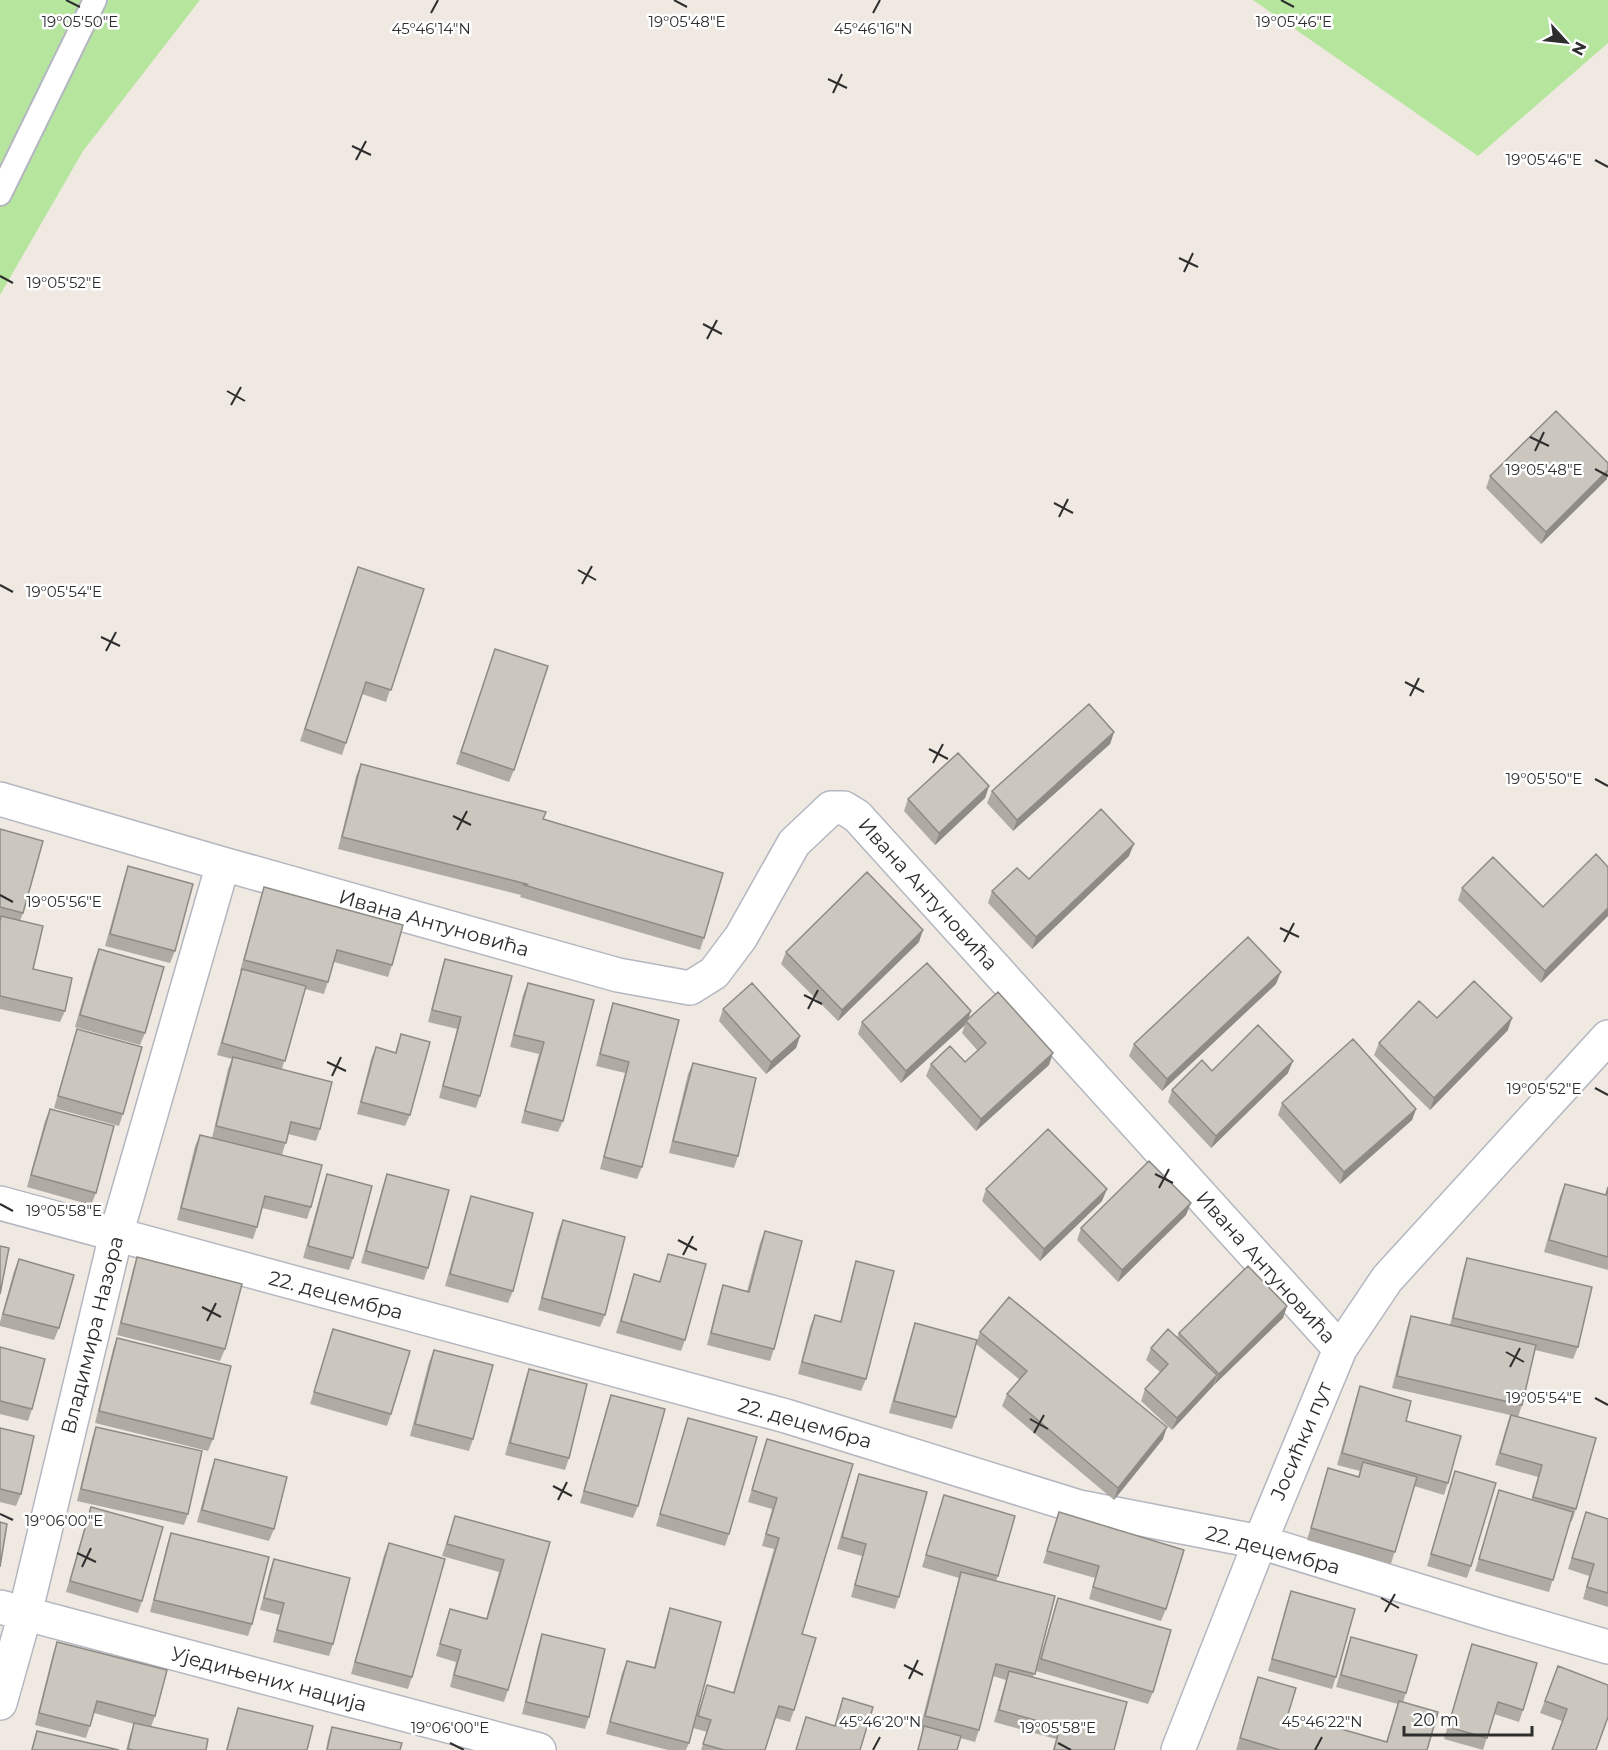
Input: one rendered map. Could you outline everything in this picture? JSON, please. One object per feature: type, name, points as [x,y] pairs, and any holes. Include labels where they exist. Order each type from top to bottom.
[{"type":"street","name":"Ивана Антуновића","points":[[0,799],[618,975],[690,987],[714,973],[741,937],[794,843],[831,808],[844,808],[857,816],[1340,1348]]},
{"type":"street","name":"Владимира Назора","points":[[0,1703],[12,1611],[116,1235],[223,864]]},
{"type":"street","name":"Јосићки пут","points":[[1178,1750],[1340,1348],[1387,1279],[1608,1036]]},
{"type":"street","name":"22. децембра","points":[[0,1203],[786,1416],[1079,1508],[1260,1542],[1608,1647]]},
{"type":"street","name":"Уједињених нација","points":[[12,1611],[539,1750]]},
{"type":"lane","points":[[0,194],[95,0]]},
{"type":"green space","points":[[0,0],[200,0],[83,151],[0,295]]},
{"type":"green space","points":[[1253,0],[1608,0],[1608,43],[1478,156]]},
{"type":"building","points":[[1556,411],[1608,463],[1608,470],[1546,532],[1490,476]]},
{"type":"building","points":[[358,567],[424,589],[391,690],[366,682],[346,743],[305,729]]},
{"type":"building","points":[[495,649],[548,666],[514,770],[461,752]]},
{"type":"building","points":[[1089,704],[1114,732],[1017,820],[992,791]]},
{"type":"building","points":[[958,753],[989,786],[939,833],[908,799]]},
{"type":"building","points":[[361,764],[546,812],[543,819],[723,873],[704,938],[524,885],[527,884],[342,837]]},
{"type":"building","points":[[1101,809],[1134,844],[1036,937],[992,891],[1017,868],[1029,879]]},
{"type":"building","points":[[0,829],[43,841],[23,913],[0,907]]},
{"type":"building","points":[[1596,854],[1608,867],[1608,908],[1545,971],[1462,888],[1493,857],[1543,907]]},
{"type":"building","points":[[128,866],[193,884],[175,951],[110,934]]},
{"type":"building","points":[[867,872],[923,930],[842,1010],[786,952]]},
{"type":"building","points":[[264,887],[403,925],[392,965],[337,950],[328,982],[244,960]]},
{"type":"building","points":[[1,916],[43,926],[33,969],[72,978],[65,1011],[0,996]]},
{"type":"building","points":[[1248,937],[1281,972],[1167,1079],[1134,1044]]},
{"type":"building","points":[[99,949],[164,967],[145,1033],[80,1015]]},
{"type":"building","points":[[445,959],[512,976],[480,1096],[443,1086],[461,1017],[432,1010]]},
{"type":"building","points":[[927,963],[971,1011],[906,1071],[862,1022]]},
{"type":"building","points":[[242,969],[306,986],[285,1061],[222,1043]]},
{"type":"building","points":[[1474,981],[1512,1018],[1434,1098],[1379,1043],[1419,1001],[1437,1018]]},
{"type":"building","points":[[528,983],[594,1000],[563,1121],[525,1111],[544,1042],[514,1035]]},
{"type":"building","points":[[752,983],[800,1036],[771,1062],[723,1009]]},
{"type":"building","points":[[998,992],[1053,1053],[981,1119],[931,1064],[950,1046],[965,1062],[986,1043],[966,1021]]},
{"type":"building","points":[[613,1003],[679,1020],[642,1167],[604,1157],[629,1062],[600,1054]]},
{"type":"building","points":[[1258,1025],[1293,1061],[1216,1136],[1172,1090],[1202,1060],[1212,1071]]},
{"type":"building","points":[[77,1029],[142,1047],[123,1114],[58,1096]]},
{"type":"building","points":[[401,1034],[430,1042],[410,1115],[361,1102],[376,1047],[396,1053]]},
{"type":"building","points":[[1353,1039],[1416,1109],[1344,1172],[1282,1103]]},
{"type":"building","points":[[233,1057],[332,1082],[320,1129],[291,1122],[286,1143],[216,1126]]},
{"type":"building","points":[[693,1063],[756,1078],[738,1156],[673,1141]]},
{"type":"building","points":[[50,1109],[114,1126],[96,1193],[31,1175]]},
{"type":"building","points":[[1048,1129],[1107,1189],[1044,1249],[986,1189]]},
{"type":"building","points":[[200,1135],[322,1165],[311,1207],[265,1196],[257,1227],[181,1208]]},
{"type":"building","points":[[1149,1161],[1191,1203],[1122,1270],[1081,1228]]},
{"type":"building","points":[[327,1174],[372,1186],[353,1258],[308,1246]]},
{"type":"building","points":[[387,1174],[449,1190],[428,1268],[366,1251]]},
{"type":"building","points":[[1565,1184],[1606,1195],[1608,1187],[1608,1257],[1549,1240]]},
{"type":"building","points":[[471,1196],[533,1213],[513,1291],[450,1274]]},
{"type":"building","points":[[563,1220],[625,1237],[605,1315],[542,1298]]},
{"type":"building","points":[[765,1231],[802,1241],[774,1349],[711,1333],[723,1285],[749,1292]]},
{"type":"building","points":[[0,1246],[9,1248],[0,1294]]},
{"type":"building","points":[[668,1254],[706,1264],[685,1340],[621,1321],[634,1274],[660,1282]]},
{"type":"building","points":[[137,1257],[242,1284],[225,1349],[121,1323]]},
{"type":"building","points":[[1467,1258],[1592,1287],[1578,1347],[1453,1318]]},
{"type":"building","points":[[19,1259],[74,1275],[59,1328],[3,1314]]},
{"type":"building","points":[[856,1261],[894,1271],[866,1379],[802,1362],[815,1315],[841,1322]]},
{"type":"building","points":[[1248,1266],[1287,1306],[1219,1374],[1179,1333]]},
{"type":"building","points":[[1009,1297],[1167,1427],[1118,1488],[1007,1394],[1027,1371],[980,1332]]},
{"type":"building","points":[[1411,1316],[1536,1345],[1522,1405],[1397,1376]]},
{"type":"building","points":[[915,1323],[977,1340],[956,1417],[894,1401]]},
{"type":"building","points":[[333,1329],[410,1351],[391,1414],[314,1392]]},
{"type":"building","points":[[1168,1329],[1217,1375],[1177,1418],[1145,1389],[1168,1364],[1151,1348]]},
{"type":"building","points":[[117,1338],[231,1366],[213,1439],[99,1411]]},
{"type":"building","points":[[0,1347],[45,1359],[32,1409],[0,1401]]},
{"type":"building","points":[[434,1350],[493,1365],[473,1439],[415,1424]]},
{"type":"building","points":[[529,1369],[587,1384],[569,1458],[510,1443]]},
{"type":"building","points":[[1360,1386],[1411,1401],[1406,1421],[1461,1436],[1448,1483],[1342,1453]]},
{"type":"building","points":[[611,1395],[665,1409],[638,1506],[584,1491]]},
{"type":"building","points":[[1511,1415],[1596,1438],[1576,1509],[1533,1497],[1542,1465],[1500,1453]]},
{"type":"building","points":[[688,1418],[757,1437],[729,1534],[660,1514]]},
{"type":"building","points":[[96,1427],[202,1451],[188,1514],[81,1489]]},
{"type":"building","points":[[0,1428],[34,1436],[21,1494],[0,1489]]},
{"type":"building","points":[[767,1439],[853,1464],[802,1634],[816,1638],[794,1710],[779,1706],[765,1750],[724,1750],[703,1744],[711,1720],[698,1716],[707,1685],[734,1693],[779,1538],[766,1534],[777,1498],[752,1490]]},
{"type":"building","points":[[215,1459],[287,1477],[274,1529],[202,1510]]},
{"type":"building","points":[[1363,1462],[1417,1477],[1395,1552],[1311,1528],[1328,1468],[1359,1477]]},
{"type":"building","points":[[1455,1471],[1496,1483],[1471,1566],[1431,1554]]},
{"type":"building","points":[[859,1474],[927,1492],[899,1597],[855,1585],[866,1544],[842,1537]]},
{"type":"building","points":[[1499,1490],[1573,1512],[1553,1580],[1479,1559]]},
{"type":"building","points":[[944,1495],[1015,1516],[998,1576],[926,1555]]},
{"type":"building","points":[[91,1507],[163,1527],[142,1601],[70,1581]]},
{"type":"building","points":[[1059,1512],[1184,1550],[1166,1609],[1093,1587],[1099,1566],[1047,1551]]},
{"type":"building","points":[[1586,1512],[1608,1519],[1608,1593],[1587,1587],[1594,1564],[1572,1558]]},
{"type":"building","points":[[455,1516],[550,1542],[508,1690],[454,1675],[461,1650],[440,1644],[450,1609],[487,1619],[504,1560],[447,1544]]},
{"type":"building","points":[[0,1522],[7,1524],[0,1567]]},
{"type":"building","points":[[171,1533],[269,1557],[252,1624],[154,1600]]},
{"type":"building","points":[[389,1543],[445,1559],[412,1677],[355,1662]]},
{"type":"building","points":[[274,1559],[350,1578],[333,1644],[277,1630],[284,1603],[264,1598]]},
{"type":"building","points":[[961,1572],[1055,1596],[1035,1674],[996,1664],[979,1730],[925,1716]]},
{"type":"building","points":[[1291,1591],[1355,1609],[1336,1677],[1272,1659]]},
{"type":"building","points":[[1058,1598],[1171,1630],[1153,1692],[1041,1659]]},
{"type":"building","points":[[670,1608],[721,1622],[689,1743],[610,1722],[627,1661],[655,1668]]},
{"type":"building","points":[[542,1634],[605,1649],[589,1717],[526,1702]]},
{"type":"building","points":[[1351,1637],[1417,1655],[1406,1693],[1341,1675]]},
{"type":"building","points":[[57,1642],[167,1670],[155,1716],[97,1701],[90,1726],[39,1713]]},
{"type":"building","points":[[1472,1644],[1537,1663],[1523,1710],[1498,1702],[1487,1738],[1448,1727]]},
{"type":"building","points":[[1558,1666],[1608,1685],[1608,1717],[1596,1750],[1552,1750],[1567,1709],[1545,1701]]},
{"type":"building","points":[[1009,1671],[1127,1702],[1114,1750],[1054,1750],[1060,1727],[999,1710]]},
{"type":"building","points":[[1258,1677],[1296,1688],[1288,1714],[1387,1742],[1399,1701],[1438,1712],[1427,1750],[1280,1750],[1240,1738]]},
{"type":"building","points":[[843,1698],[873,1707],[860,1750],[796,1750],[806,1717],[835,1726]]},
{"type":"building","points":[[238,1708],[313,1726],[307,1750],[227,1750]]},
{"type":"building","points":[[134,1723],[208,1739],[206,1750],[128,1749]]},
{"type":"building","points":[[924,1726],[961,1736],[957,1750],[918,1750]]},
{"type":"building","points":[[332,1727],[402,1743],[400,1750],[327,1750]]},
{"type":"building","points":[[37,1731],[119,1750],[32,1750]]}]
